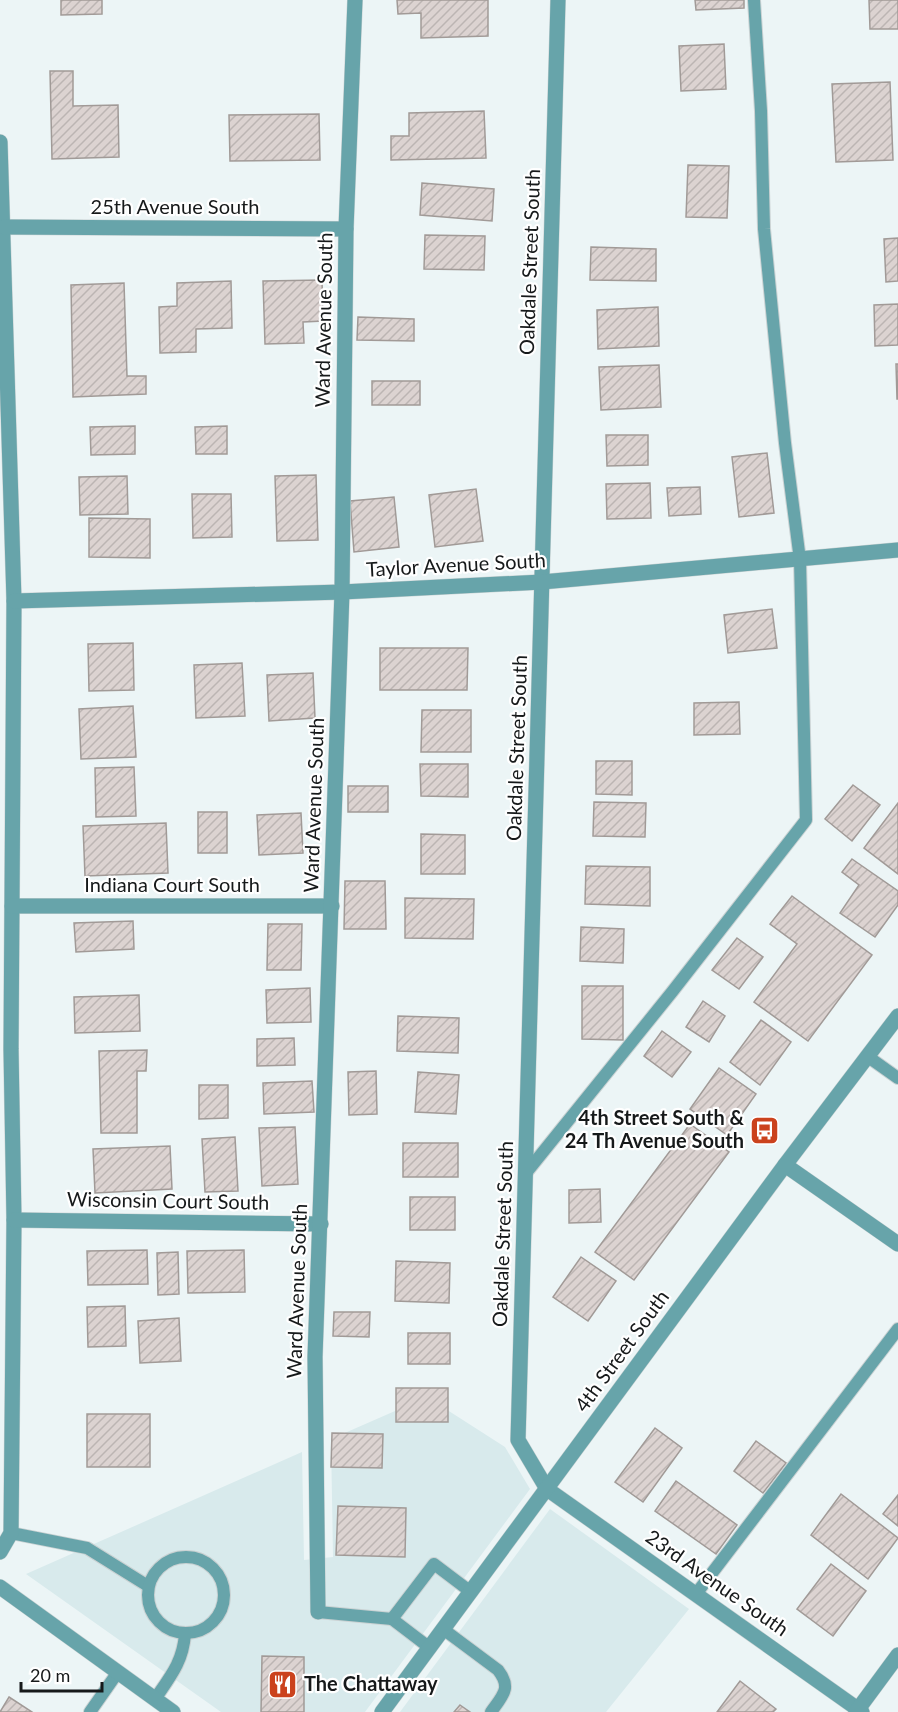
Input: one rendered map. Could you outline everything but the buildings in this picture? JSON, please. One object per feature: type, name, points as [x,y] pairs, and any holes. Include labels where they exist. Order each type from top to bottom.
[{"type":"street","name":"Ward Avenue South","points":[[318,1612],[315,1357],[342,592],[345,229],[355,0]]},
{"type":"street","name":"Oakdale Street South","points":[[547,1489],[518,1440],[558,0]]},
{"type":"street","points":[[0,142],[4,227],[6,558],[14,601],[12,906],[5,1049],[14,1220],[11,1533],[0,1552]]},
{"type":"street","name":"25th Avenue South","points":[[4,227],[345,229]]},
{"type":"street","name":"Taylor Avenue South","points":[[14,601],[342,592],[542,582],[898,550]]},
{"type":"street","name":"Indiana Court South","points":[[12,906],[332,906]]},
{"type":"street","name":"4th Street South","points":[[382,1712],[785,1165],[898,1016]]},
{"type":"street","points":[[785,1165],[898,1244]]},
{"type":"street","name":"Wisconsin Court South","points":[[14,1220],[321,1224]]},
{"type":"street","name":"23rd Avenue South","points":[[547,1489],[859,1711]]},
{"type":"street","points":[[0,1587],[173,1712]]},
{"type":"street","points":[[859,1711],[898,1655]]},
{"type":"lane","points":[[526,1173],[672,993],[806,820],[800,560],[785,443],[764,229],[761,111],[754,0]]},
{"type":"lane","points":[[867,1056],[898,1078]]},
{"type":"lane","points":[[696,1594],[898,1329]]},
{"type":"lane","points":[[11,1533],[87,1548],[148,1586]]},
{"type":"lane","points":[[178,1557],[197,1559],[213,1569],[220,1579],[224,1592],[223,1604],[218,1616],[203,1629],[185,1634],[172,1632],[161,1625],[153,1616],[148,1605],[148,1586],[157,1570],[178,1557]]},
{"type":"lane","points":[[392,1619],[434,1564],[471,1592]]},
{"type":"lane","points":[[318,1612],[392,1619],[430,1648]]},
{"type":"lane","points":[[443,1629],[498,1670],[505,1679],[505,1691],[491,1712]]},
{"type":"lane","points":[[155,1699],[179,1664],[185,1634]]},
{"type":"lane","points":[[90,1712],[118,1672]]},
{"type":"shaded area","points":[[427,1397],[505,1447],[530,1489],[365,1712],[221,1712],[26,1574],[302,1452],[304,1560],[333,1557],[331,1439]]},
{"type":"shaded area","points":[[550,1509],[689,1609],[606,1712],[400,1712]]},
{"type":"place","name":"4th Street South & 24 Th Avenue South","points":[[765,1130]]},
{"type":"place","name":"The Chattaway","points":[[283,1684]]}]
